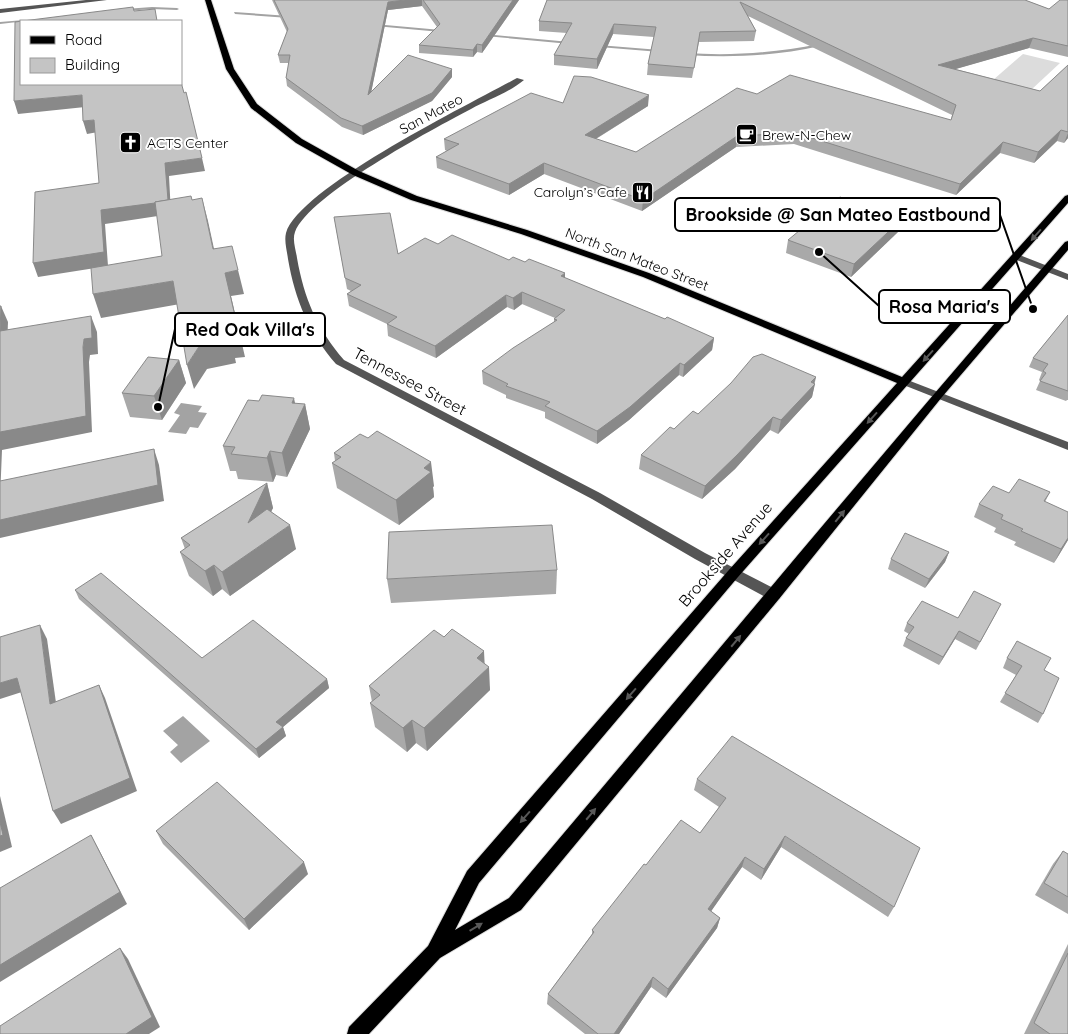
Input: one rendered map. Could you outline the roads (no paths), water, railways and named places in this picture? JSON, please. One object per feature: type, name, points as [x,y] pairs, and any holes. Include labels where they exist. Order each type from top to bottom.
[{"type":"main road","points":[[208,0],[230,69],[254,106],[299,140],[356,173]]},
{"type":"main road","name":"North San Mateo Street","points":[[356,173],[414,198],[524,232],[646,275],[905,382]]},
{"type":"main road","name":"Brookside Avenue","points":[[356,1034],[434,952],[473,878],[733,574],[1068,198]]},
{"type":"main road","name":"Brookside Avenue","points":[[434,952],[515,904],[774,595],[938,395],[1068,244]]},
{"type":"street","points":[[0,11],[104,0]]},
{"type":"street","name":"San Mateo","points":[[356,173],[402,143],[520,80]]},
{"type":"street","name":"Tennessee Street","points":[[356,173],[326,194],[298,218],[291,232],[290,244],[296,280],[304,307],[321,341],[340,362],[596,496],[733,574],[774,595]]},
{"type":"street","points":[[1017,257],[1068,277]]},
{"type":"street","points":[[905,382],[1068,446]]},
{"type":"waterway","points":[[125,10],[177,9]]},
{"type":"waterway","points":[[235,13],[289,17]]},
{"type":"waterway","points":[[0,23],[20,21]]},
{"type":"waterway","points":[[375,25],[441,31]]},
{"type":"waterway","points":[[485,35],[570,43]]},
{"type":"waterway","points":[[686,54],[753,55],[819,45]]},
{"type":"waterway","points":[[599,46],[660,51]]},
{"type":"place","name":"Brew-N-Chew","points":[[746,135]]},
{"type":"place","name":"ACTS Center","points":[[131,143]]},
{"type":"place","name":"Carolyn’s Cafe","points":[[643,192]]},
{"type":"place","name":"Rosa Maria's","points":[[819,252]]},
{"type":"place","name":"Brookside @ San Mateo Eastbound","points":[[1033,309]]},
{"type":"place","name":"Red Oak Villa's","points":[[158,407]]}]
